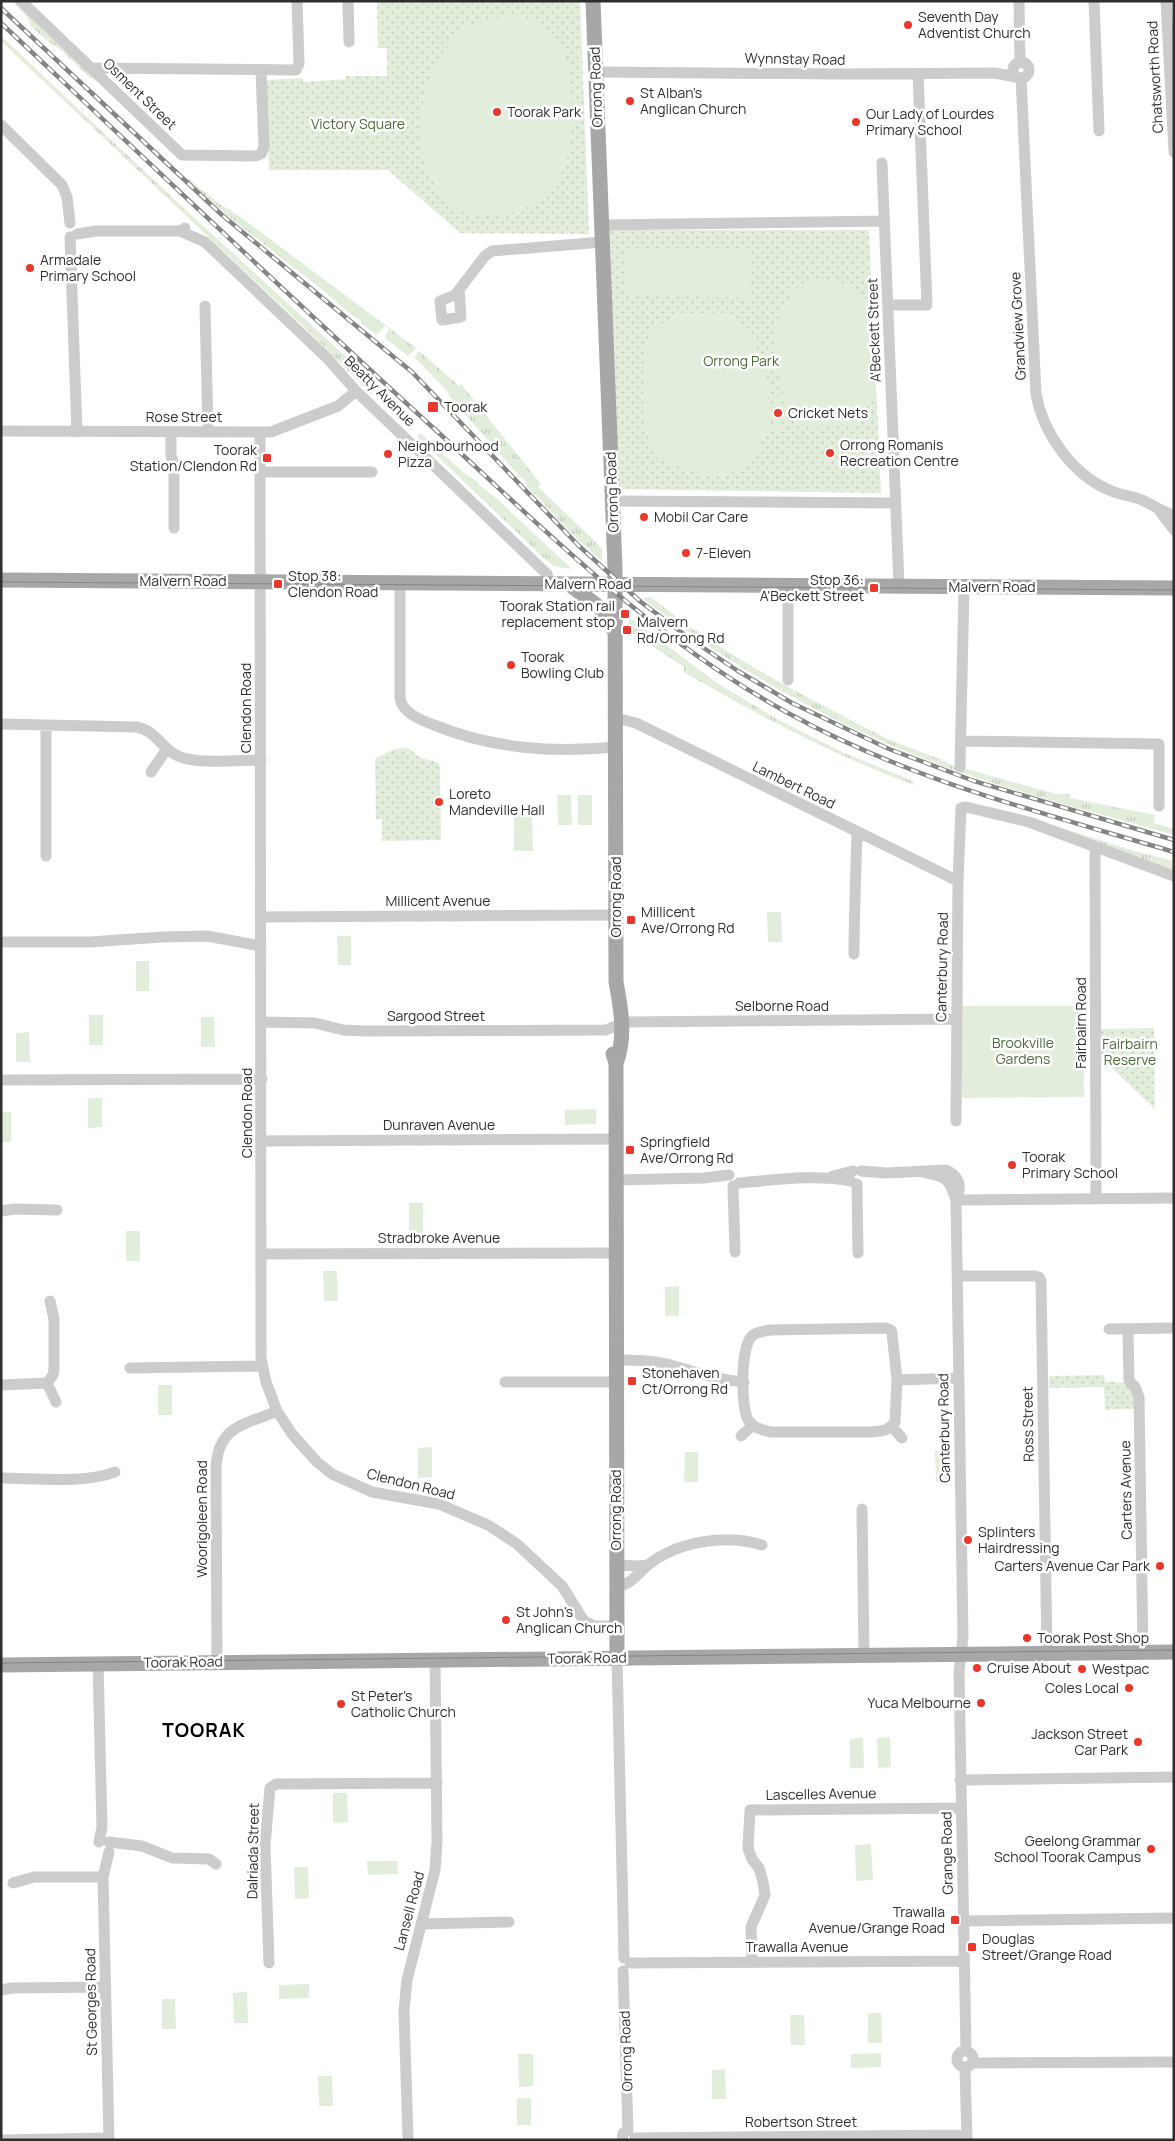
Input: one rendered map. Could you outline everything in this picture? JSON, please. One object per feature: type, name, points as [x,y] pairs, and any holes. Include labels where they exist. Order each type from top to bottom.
[{"type":"main road","name":"Orrong Road","points":[[593,1],[613,501],[619,581],[616,606],[616,982],[611,1006],[616,1026],[610,1048],[616,1063],[617,1657]]},
{"type":"main road","name":"Malvern Road","points":[[1,580],[550,584],[590,584],[619,581],[788,585],[1174,588]]},
{"type":"main road","points":[[569,584],[600,608],[616,634]]},
{"type":"main road","name":"Toorak Road","points":[[1,1665],[1174,1652]]},
{"type":"street","name":"Osment Street","points":[[20,1],[182,155],[260,154],[264,147],[261,71]]},
{"type":"street","points":[[92,68],[292,71],[298,68],[297,1]]},
{"type":"street","points":[[348,1],[349,42]]},
{"type":"street","name":"Grandview Grove","points":[[1019,1],[1018,71],[1025,131],[1036,394],[1041,413],[1060,448],[1086,475],[1109,490],[1141,500],[1159,510],[1174,515]]},
{"type":"street","points":[[1094,1],[1099,131]]},
{"type":"street","name":"Chatsworth Road","points":[[1166,1],[1172,58],[1174,152]]},
{"type":"street","name":"Wynnstay Road","points":[[596,72],[918,74],[1018,71]]},
{"type":"street","points":[[888,305],[927,305],[918,74]]},
{"type":"street","points":[[1,125],[62,185],[67,197],[74,230],[77,432]]},
{"type":"street","name":"A'Beckett Street","points":[[882,163],[899,586]]},
{"type":"street","points":[[602,225],[884,221]]},
{"type":"street","name":"Beatty Avenue","points":[[74,230],[180,231],[203,236],[206,242],[328,359],[356,391],[548,574],[550,584]]},
{"type":"street","points":[[457,296],[492,251],[602,242]]},
{"type":"street","points":[[205,306],[209,407],[208,432]]},
{"type":"street","name":"Rose Street","points":[[1,431],[275,432],[333,408],[345,401],[356,391]]},
{"type":"street","points":[[171,432],[174,463],[174,528]]},
{"type":"street","name":"Clendon Road","points":[[260,433],[262,1366],[266,1382],[277,1411],[304,1448],[332,1474],[372,1492],[432,1502],[454,1509],[502,1532],[562,1586],[584,1621],[590,1625],[617,1622]]},
{"type":"street","points":[[260,472],[372,472]]},
{"type":"street","points":[[613,501],[895,503]]},
{"type":"street","name":"Grandview Grove","points":[[1159,510],[1174,530]]},
{"type":"street","points":[[400,583],[400,698],[407,711],[456,733],[511,747],[562,751],[616,747]]},
{"type":"street","points":[[788,585],[788,680]]},
{"type":"street","points":[[960,767],[964,587]]},
{"type":"street","name":"Lambert Road","points":[[616,718],[636,723],[958,881]]},
{"type":"street","points":[[1,724],[142,728],[154,734],[176,756],[190,760],[261,760]]},
{"type":"street","points":[[46,725],[46,856]]},
{"type":"street","points":[[961,741],[1159,744],[1159,806]]},
{"type":"street","points":[[151,772],[167,749]]},
{"type":"street","name":"Canterbury Road","points":[[956,1121],[958,881],[961,808],[964,806],[1019,819],[1096,847]]},
{"type":"street","points":[[854,954],[854,887],[857,863],[857,832]]},
{"type":"street","points":[[1096,847],[1174,876]]},
{"type":"street","name":"Fairbairn Road","points":[[1096,847],[1096,1198]]},
{"type":"street","name":"Millicent Avenue","points":[[261,917],[616,915]]},
{"type":"street","points":[[1,942],[90,942],[207,936],[261,946]]},
{"type":"street","name":"Selborne Road","points":[[616,1026],[627,1022],[956,1019]]},
{"type":"street","name":"Sargood Street","points":[[262,1022],[315,1023],[343,1030],[365,1032],[616,1026]]},
{"type":"street","points":[[1,1080],[262,1079]]},
{"type":"street","name":"Dunraven Avenue","points":[[262,1141],[616,1139]]},
{"type":"street","points":[[616,1180],[857,1178],[886,1173],[922,1172],[946,1178],[951,1184],[956,1200],[1174,1198]]},
{"type":"street","points":[[857,1178],[858,1253]]},
{"type":"street","points":[[733,1180],[735,1252]]},
{"type":"street","name":"Canterbury Road","points":[[956,1200],[963,1637],[961,1654]]},
{"type":"street","points":[[1,1211],[14,1209],[57,1210]]},
{"type":"street","name":"Stradbroke Avenue","points":[[262,1254],[616,1253]]},
{"type":"street","name":"Ross Street","points":[[957,1276],[1035,1276],[1039,1277],[1041,1281],[1047,1654]]},
{"type":"street","points":[[47,1383],[53,1375],[54,1369],[54,1320],[50,1301]]},
{"type":"street","points":[[895,1326],[895,1422],[892,1427],[885,1431],[872,1432],[772,1432],[760,1430],[748,1420],[745,1410],[744,1352],[751,1336],[758,1332],[770,1330],[886,1328],[895,1326]]},
{"type":"street","points":[[743,1328],[751,1336]]},
{"type":"street","points":[[1109,1329],[1174,1328]]},
{"type":"street","name":"Carters Avenue","points":[[1128,1329],[1129,1380],[1135,1387],[1139,1397],[1143,1653]]},
{"type":"street","points":[[616,1360],[662,1363],[722,1381],[744,1382]]},
{"type":"street","points":[[130,1368],[262,1366]]},
{"type":"street","points":[[896,1380],[958,1378]]},
{"type":"street","points":[[505,1382],[616,1382]]},
{"type":"street","points":[[1,1385],[47,1383]]},
{"type":"street","points":[[47,1383],[56,1402]]},
{"type":"street","name":"Woorigoleen Road","points":[[217,1662],[216,1468],[218,1447],[223,1438],[237,1426],[277,1411]]},
{"type":"street","points":[[741,1436],[753,1425]]},
{"type":"street","points":[[892,1427],[902,1438]]},
{"type":"street","points":[[1,1478],[88,1478],[102,1477],[114,1472]]},
{"type":"street","points":[[862,1509],[864,1655]]},
{"type":"street","points":[[617,1586],[626,1585],[648,1565],[668,1553],[709,1541],[743,1540],[762,1545]]},
{"type":"street","points":[[616,1564],[648,1565]]},
{"type":"street","name":"Grange Road","points":[[961,1654],[959,1672],[960,1780],[964,1961],[969,2060],[967,2138]]},
{"type":"street","name":"Orrong Road","points":[[617,1657],[630,2137]]},
{"type":"street","name":"Lansell Road","points":[[408,2140],[404,2010],[407,1980],[436,1870],[435,1660]]},
{"type":"street","name":"St Georges Road","points":[[98,1664],[102,1827],[106,1846],[103,1871],[110,2139]]},
{"type":"street","points":[[960,1780],[1174,1777]]},
{"type":"street","name":"Dalriada Street","points":[[269,1963],[266,1836],[270,1788],[276,1784],[437,1783]]},
{"type":"street","name":"Lascelles Avenue","points":[[752,1962],[751,1927],[764,1895],[759,1868],[752,1859],[748,1848],[750,1810],[961,1808]]},
{"type":"street","points":[[106,1846],[142,1846],[172,1858],[209,1859],[216,1864]]},
{"type":"street","points":[[13,1883],[34,1877],[103,1871]]},
{"type":"street","points":[[963,1921],[1174,1918]]},
{"type":"street","points":[[421,1924],[509,1922]]},
{"type":"street","name":"Trawalla Avenue","points":[[626,1964],[964,1961]]},
{"type":"street","points":[[1,1990],[12,1988],[106,1987]]},
{"type":"street","points":[[969,2060],[1174,2054]]},
{"type":"street","points":[[969,2060],[1174,2062]]},
{"type":"street","name":"Robertson Street","points":[[630,2137],[967,2138]]},
{"type":"street","points":[[1,2140],[110,2139]]},
{"type":"green space","points":[[12,1],[97,80],[90,78],[61,50],[46,40],[31,26],[27,17]]},
{"type":"green space","name":"Toorak Park","points":[[580,1],[589,234],[460,233],[388,170],[269,170],[266,80],[303,78],[303,82],[346,79],[346,76],[387,76],[387,48],[378,48],[377,2]]},
{"type":"green space","name":"Toorak Park","points":[[499,17],[525,17],[551,32],[561,45],[565,56],[569,74],[573,122],[565,163],[556,181],[544,196],[527,207],[501,215],[483,216],[466,213],[455,207],[434,183],[425,165],[420,125],[422,104],[428,84],[452,39],[460,31],[483,20]]},
{"type":"green space","points":[[1,36],[191,215],[352,362],[348,366],[374,391],[371,394],[305,328],[1,41]]},
{"type":"green space","points":[[184,178],[189,179],[217,202],[242,218],[416,348],[408,356],[385,338],[389,329],[385,326],[377,335],[361,324],[361,320],[354,317]]},
{"type":"green space","name":"Orrong Park","points":[[604,230],[869,230],[881,493],[616,489]]},
{"type":"green space","points":[[626,249],[752,251],[751,298],[627,296]]},
{"type":"green space","points":[[818,278],[852,286],[868,308],[874,396],[855,423],[820,428],[798,423],[786,409],[773,338],[782,306],[796,288]]},
{"type":"green space","points":[[678,313],[732,313],[753,336],[767,377],[769,425],[751,460],[728,475],[714,476],[692,472],[656,457],[643,417],[644,358],[652,330]]},
{"type":"green space","points":[[419,351],[459,386],[461,384],[541,484],[538,487],[602,548],[602,561],[572,534],[527,486],[522,478],[516,477],[518,475],[449,396],[450,394],[414,357]]},
{"type":"green space","name":"Cricket Nets","points":[[773,397],[782,397],[782,430],[773,430]]},
{"type":"green space","points":[[420,433],[463,472],[497,499],[572,569],[554,566],[546,560],[417,437]]},
{"type":"green space","points":[[651,597],[707,638],[767,675],[890,740],[956,768],[963,768],[1056,794],[1069,794],[1070,798],[1155,815],[1154,823],[1174,829],[1174,835],[974,777],[864,733],[787,694],[713,649],[642,598]]},
{"type":"green space","points":[[629,617],[717,683],[777,719],[842,752],[913,781],[914,785],[854,761],[796,733],[739,704],[684,672],[684,667],[628,630]]},
{"type":"green space","points":[[394,749],[410,749],[421,758],[437,762],[440,767],[441,840],[382,841],[382,819],[376,819],[375,759]]},
{"type":"green space","points":[[557,795],[571,795],[572,825],[558,825]]},
{"type":"green space","points":[[578,795],[592,795],[592,825],[578,825]]},
{"type":"green space","points":[[514,813],[532,813],[533,851],[514,851]]},
{"type":"green space","points":[[1053,825],[1134,851],[1174,861],[1174,872]]},
{"type":"green space","points":[[767,912],[781,912],[782,942],[768,942]]},
{"type":"green space","points":[[337,936],[351,936],[351,965],[338,965]]},
{"type":"green space","points":[[136,961],[149,961],[149,991],[136,991]]},
{"type":"green space","name":"Brookville Gardens","points":[[961,1006],[1083,1006],[1084,1097],[962,1098]]},
{"type":"green space","points":[[89,1015],[103,1015],[103,1045],[89,1045]]},
{"type":"green space","points":[[201,1017],[214,1017],[215,1047],[201,1047]]},
{"type":"green space","name":"Fairbairn Reserve","points":[[1154,1028],[1155,1109],[1098,1055],[1098,1029]]},
{"type":"green space","points":[[29,1032],[30,1062],[16,1062],[16,1033]]},
{"type":"green space","points":[[88,1098],[102,1098],[102,1127],[88,1128]]},
{"type":"green space","points":[[596,1109],[596,1124],[565,1125],[565,1110]]},
{"type":"green space","points":[[1,1112],[11,1112],[11,1142],[1,1142]]},
{"type":"green space","points":[[409,1203],[423,1203],[423,1233],[409,1233]]},
{"type":"green space","points":[[126,1231],[140,1231],[140,1261],[126,1261]]},
{"type":"green space","points":[[323,1271],[337,1271],[338,1301],[324,1301]]},
{"type":"green space","points":[[679,1286],[679,1316],[665,1316],[665,1287]]},
{"type":"green space","points":[[1104,1375],[1105,1382],[1119,1382],[1128,1386],[1133,1395],[1134,1409],[1105,1410],[1104,1387],[1049,1388],[1049,1376]]},
{"type":"green space","points":[[158,1385],[172,1385],[172,1415],[158,1415]]},
{"type":"green space","points":[[432,1447],[432,1477],[418,1478],[418,1448]]},
{"type":"green space","points":[[949,1450],[950,1481],[936,1481],[935,1451]]},
{"type":"green space","points":[[685,1452],[698,1452],[698,1482],[684,1482]]},
{"type":"green space","points":[[890,1737],[891,1767],[878,1768],[877,1738]]},
{"type":"green space","points":[[863,1738],[864,1768],[850,1768],[850,1739]]},
{"type":"green space","points":[[333,1793],[347,1793],[348,1822],[333,1823]]},
{"type":"green space","points":[[871,1844],[873,1880],[856,1881],[855,1845]]},
{"type":"green space","points":[[367,1861],[397,1861],[398,1874],[368,1875]]},
{"type":"green space","points":[[294,1867],[308,1867],[309,1898],[295,1899]]},
{"type":"green space","points":[[309,1984],[309,1998],[279,1999],[279,1985]]},
{"type":"green space","points":[[247,1992],[248,2023],[234,2023],[233,1993]]},
{"type":"green space","points":[[162,1999],[175,1999],[176,2029],[162,2029]]},
{"type":"green space","points":[[868,2013],[881,2013],[882,2043],[868,2043]]},
{"type":"green space","points":[[790,2015],[804,2015],[805,2045],[791,2045]]},
{"type":"green space","points":[[881,2053],[881,2067],[851,2068],[851,2054]]},
{"type":"green space","points":[[518,2054],[533,2054],[533,2086],[519,2087]]},
{"type":"green space","points":[[725,2069],[726,2099],[712,2099],[712,2070]]},
{"type":"green space","points":[[318,2076],[332,2076],[333,2106],[319,2106]]},
{"type":"green space","points":[[517,2098],[531,2098],[531,2125],[517,2125]]},
{"type":"tram line","points":[[1,582],[1174,590]]},
{"type":"tram line","points":[[1,1663],[1174,1650]]},
{"type":"railway","points":[[1,8],[222,215],[412,372],[579,546],[641,602],[689,638],[738,671],[792,703],[889,749],[974,781],[1174,840]]},
{"type":"railway","points":[[1,23],[523,511],[606,584],[693,653],[739,684],[788,713],[834,737],[881,758],[1026,809],[1174,852]]},
{"type":"place","name":"Seventh Day Adventist Church","points":[[908,25]]},
{"type":"place","name":"St Alban's Anglican Church","points":[[630,101]]},
{"type":"place","name":"Toorak Park","points":[[497,112]]},
{"type":"place","name":"Our Lady of Lourdes Primary School","points":[[856,122]]},
{"type":"place","name":"Armadale Primary School","points":[[30,268]]},
{"type":"place","name":"Toorak","points":[[433,407]]},
{"type":"place","name":"Cricket Nets","points":[[778,413]]},
{"type":"place","name":"Orrong Romanis Recreation Centre","points":[[830,453]]},
{"type":"place","name":"Neighbourhood Pizza","points":[[388,454]]},
{"type":"place","name":"Toorak Station/Clendon Rd","points":[[267,458]]},
{"type":"place","name":"Mobil Car Care","points":[[644,517]]},
{"type":"place","name":"7-Eleven","points":[[686,553]]},
{"type":"place","name":"Stop 38: Clendon Road","points":[[278,584]]},
{"type":"place","name":"Stop 36: A'Beckett Street","points":[[874,588]]},
{"type":"place","name":"Toorak Station rail replacement stop","points":[[625,614]]},
{"type":"place","name":"Malvern Rd/Orrong Rd","points":[[627,630]]},
{"type":"place","name":"Toorak Bowling Club","points":[[511,665]]},
{"type":"place","name":"Loreto Mandeville Hall","points":[[439,802]]},
{"type":"place","name":"Millicent Ave/Orrong Rd","points":[[631,920]]},
{"type":"place","name":"Springfield Ave/Orrong Rd","points":[[630,1150]]},
{"type":"place","name":"Toorak Primary School","points":[[1012,1165]]},
{"type":"place","name":"Stonehaven Ct/Orrong Rd","points":[[632,1381]]},
{"type":"place","name":"Splinters Hairdressing","points":[[968,1540]]},
{"type":"place","name":"Carters Avenue Car Park","points":[[1160,1566]]},
{"type":"place","name":"St John's Anglican Church","points":[[506,1620]]},
{"type":"place","name":"Toorak Post Shop","points":[[1027,1638]]},
{"type":"place","name":"Cruise About","points":[[977,1668]]},
{"type":"place","name":"Westpac","points":[[1082,1669]]},
{"type":"place","name":"Coles Local","points":[[1129,1688]]},
{"type":"place","name":"Yuca Melbourne","points":[[981,1703]]},
{"type":"place","name":"St Peter's Catholic Church","points":[[341,1704]]},
{"type":"place","name":"Jackson Street Car Park","points":[[1138,1742]]},
{"type":"place","name":"Geelong Grammar School Toorak Campus","points":[[1151,1849]]},
{"type":"place","name":"Trawalla Avenue/Grange Road","points":[[955,1920]]},
{"type":"place","name":"Douglas Street/Grange Road","points":[[972,1947]]},
{"type":"district","name":"TOORAK","points":[[204,1730]]},
{"type":"park label","name":"Victory Square","points":[[358,124]]}]
